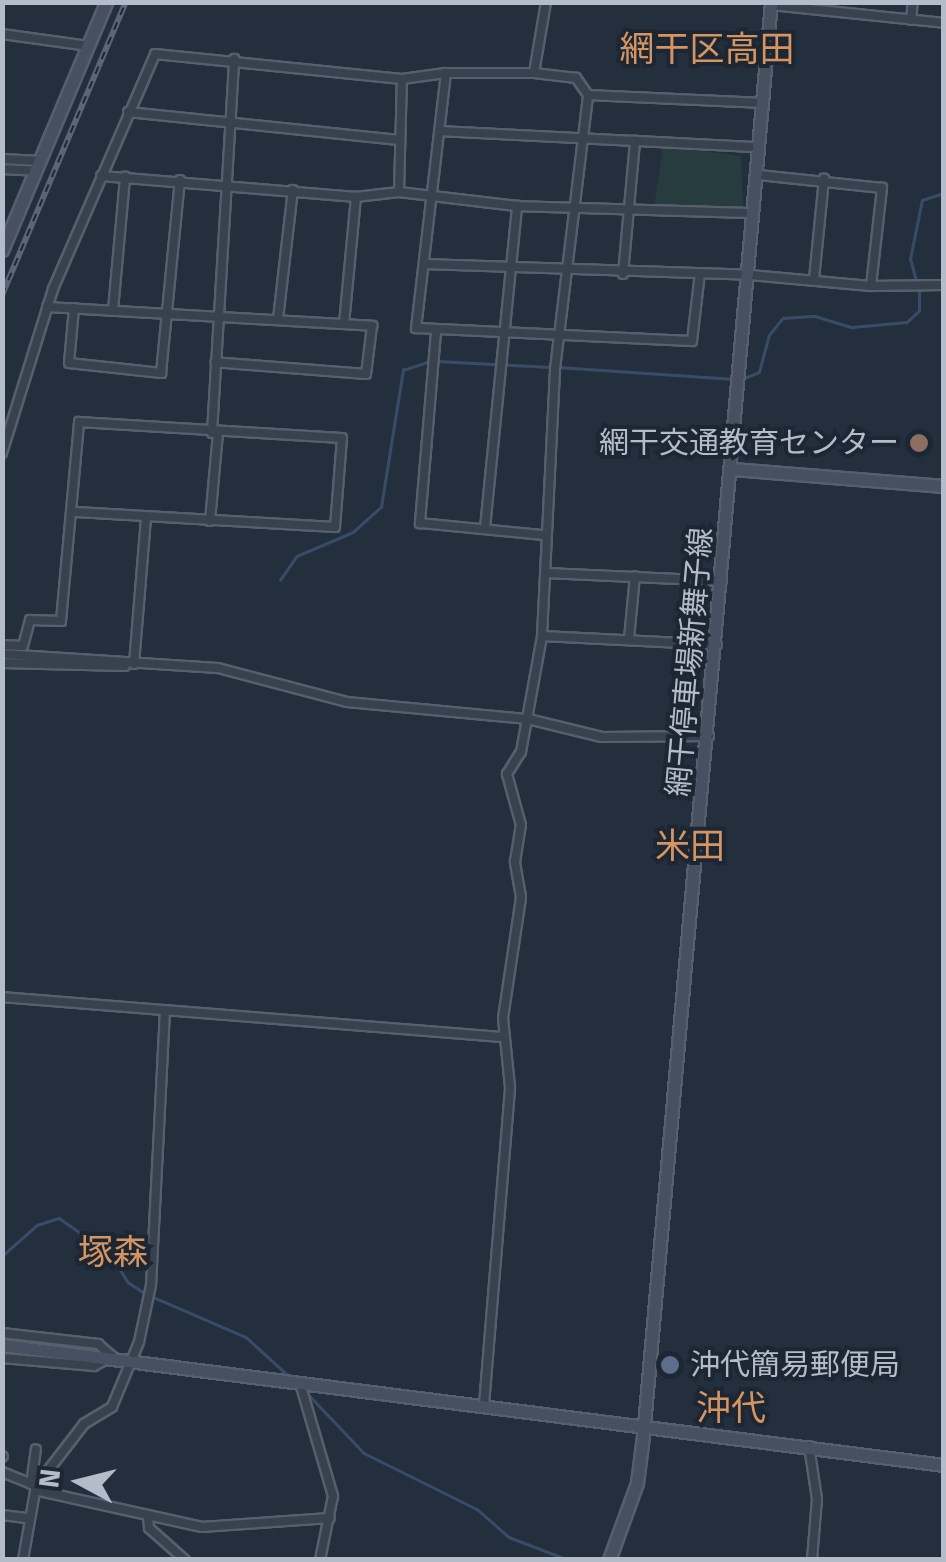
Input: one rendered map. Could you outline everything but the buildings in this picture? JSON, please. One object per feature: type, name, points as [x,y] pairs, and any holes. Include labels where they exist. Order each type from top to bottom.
[{"type":"main road","points":[[2,250],[106,2]]},
{"type":"main road","name":"網干停車場新舞子線","points":[[609,1560],[636,1483],[644,1426],[710,736],[771,4]]},
{"type":"main road","points":[[732,469],[944,486]]},
{"type":"main road","points":[[2,1345],[944,1465]]},
{"type":"street","points":[[534,73],[546,2]]},
{"type":"street","points":[[912,20],[913,2]]},
{"type":"street","points":[[771,4],[944,23]]},
{"type":"street","points":[[2,34],[88,46]]},
{"type":"street","points":[[2,453],[47,307],[155,54],[402,79],[446,73],[534,73],[576,78],[588,95],[559,335],[542,535],[546,573],[542,636],[528,719],[507,774],[521,825],[515,862],[520,898],[501,1038],[510,1087],[484,1405]]},
{"type":"street","points":[[210,521],[234,59]]},
{"type":"street","points":[[446,73],[416,328],[436,332],[692,341],[700,274]]},
{"type":"street","points":[[399,192],[397,140],[402,79]]},
{"type":"street","points":[[588,95],[764,103]]},
{"type":"street","points":[[128,112],[397,140]]},
{"type":"street","points":[[439,131],[761,147]]},
{"type":"street","points":[[623,274],[635,141]]},
{"type":"street","points":[[2,158],[38,166]]},
{"type":"street","points":[[2,169],[38,166]]},
{"type":"street","points":[[758,175],[824,178],[882,188],[871,286]]},
{"type":"street","points":[[101,176],[227,182],[356,198],[399,192],[518,206],[754,213]]},
{"type":"street","points":[[113,310],[125,177]]},
{"type":"street","points":[[814,280],[824,178]]},
{"type":"street","points":[[74,308],[68,363],[161,372],[180,180]]},
{"type":"street","points":[[278,320],[294,190]]},
{"type":"street","points":[[344,324],[356,198]]},
{"type":"street","points":[[485,528],[518,206]]},
{"type":"street","points":[[424,264],[568,274],[750,275],[871,286],[944,285]]},
{"type":"street","points":[[47,307],[372,326],[366,374],[216,362]]},
{"type":"street","points":[[436,332],[420,523],[542,535]]},
{"type":"street","points":[[4,648],[23,646],[30,620],[61,621],[79,422],[342,438],[335,527],[71,512]]},
{"type":"street","points":[[134,664],[146,519]]},
{"type":"street","points":[[546,573],[723,582]]},
{"type":"street","points":[[629,640],[635,576]]},
{"type":"street","points":[[2,634],[4,648]]},
{"type":"street","points":[[542,636],[717,645]]},
{"type":"street","points":[[4,648],[20,654],[218,668],[347,702],[528,719],[602,737],[710,736]]},
{"type":"street","points":[[2,664],[134,664]]},
{"type":"street","points":[[2,997],[501,1038]]},
{"type":"street","points":[[34,1487],[84,1424],[112,1407],[133,1360],[151,1285],[165,1010]]},
{"type":"street","points":[[2,1333],[98,1344],[112,1356],[94,1366],[2,1358]]},
{"type":"street","points":[[300,1383],[333,1496],[320,1560]]},
{"type":"street","points":[[809,1446],[816,1499],[812,1560]]},
{"type":"street","points":[[23,1560],[36,1449]]},
{"type":"street","points":[[2,1472],[34,1487],[148,1516],[236,1528],[330,1518]]},
{"type":"street","points":[[2,1515],[28,1518]]},
{"type":"street","points":[[148,1516],[149,1528],[186,1560]]},
{"type":"green space","points":[[663,146],[741,156],[743,208],[654,208]]},
{"type":"waterway","points":[[916,281],[910,259],[922,200],[944,193]]},
{"type":"waterway","points":[[742,379],[759,372],[769,335],[783,318],[815,316],[852,327],[907,322],[919,311],[919,289]]},
{"type":"waterway","points":[[280,580],[297,556],[353,532],[381,507],[403,370],[430,361]]},
{"type":"waterway","points":[[438,361],[550,367]]},
{"type":"waterway","points":[[558,367],[734,379]]},
{"type":"waterway","points":[[2,1256],[37,1225],[59,1218],[111,1254],[128,1282],[146,1294]]},
{"type":"waterway","points":[[153,1297],[246,1337],[291,1378]]},
{"type":"waterway","points":[[308,1394],[364,1453],[477,1509],[509,1537],[569,1560]]},
{"type":"railway","points":[[2,295],[126,2]]},
{"type":"place","name":"網干交通教育センター","points":[[919,443]]},
{"type":"place","name":"沖代簡易郵便局","points":[[670,1365]]},
{"type":"district","name":"網干区高田","points":[[707,49]]},
{"type":"district","name":"米田","points":[[690,846]]},
{"type":"district","name":"塚森","points":[[113,1252]]},
{"type":"district","name":"沖代","points":[[731,1408]]}]
